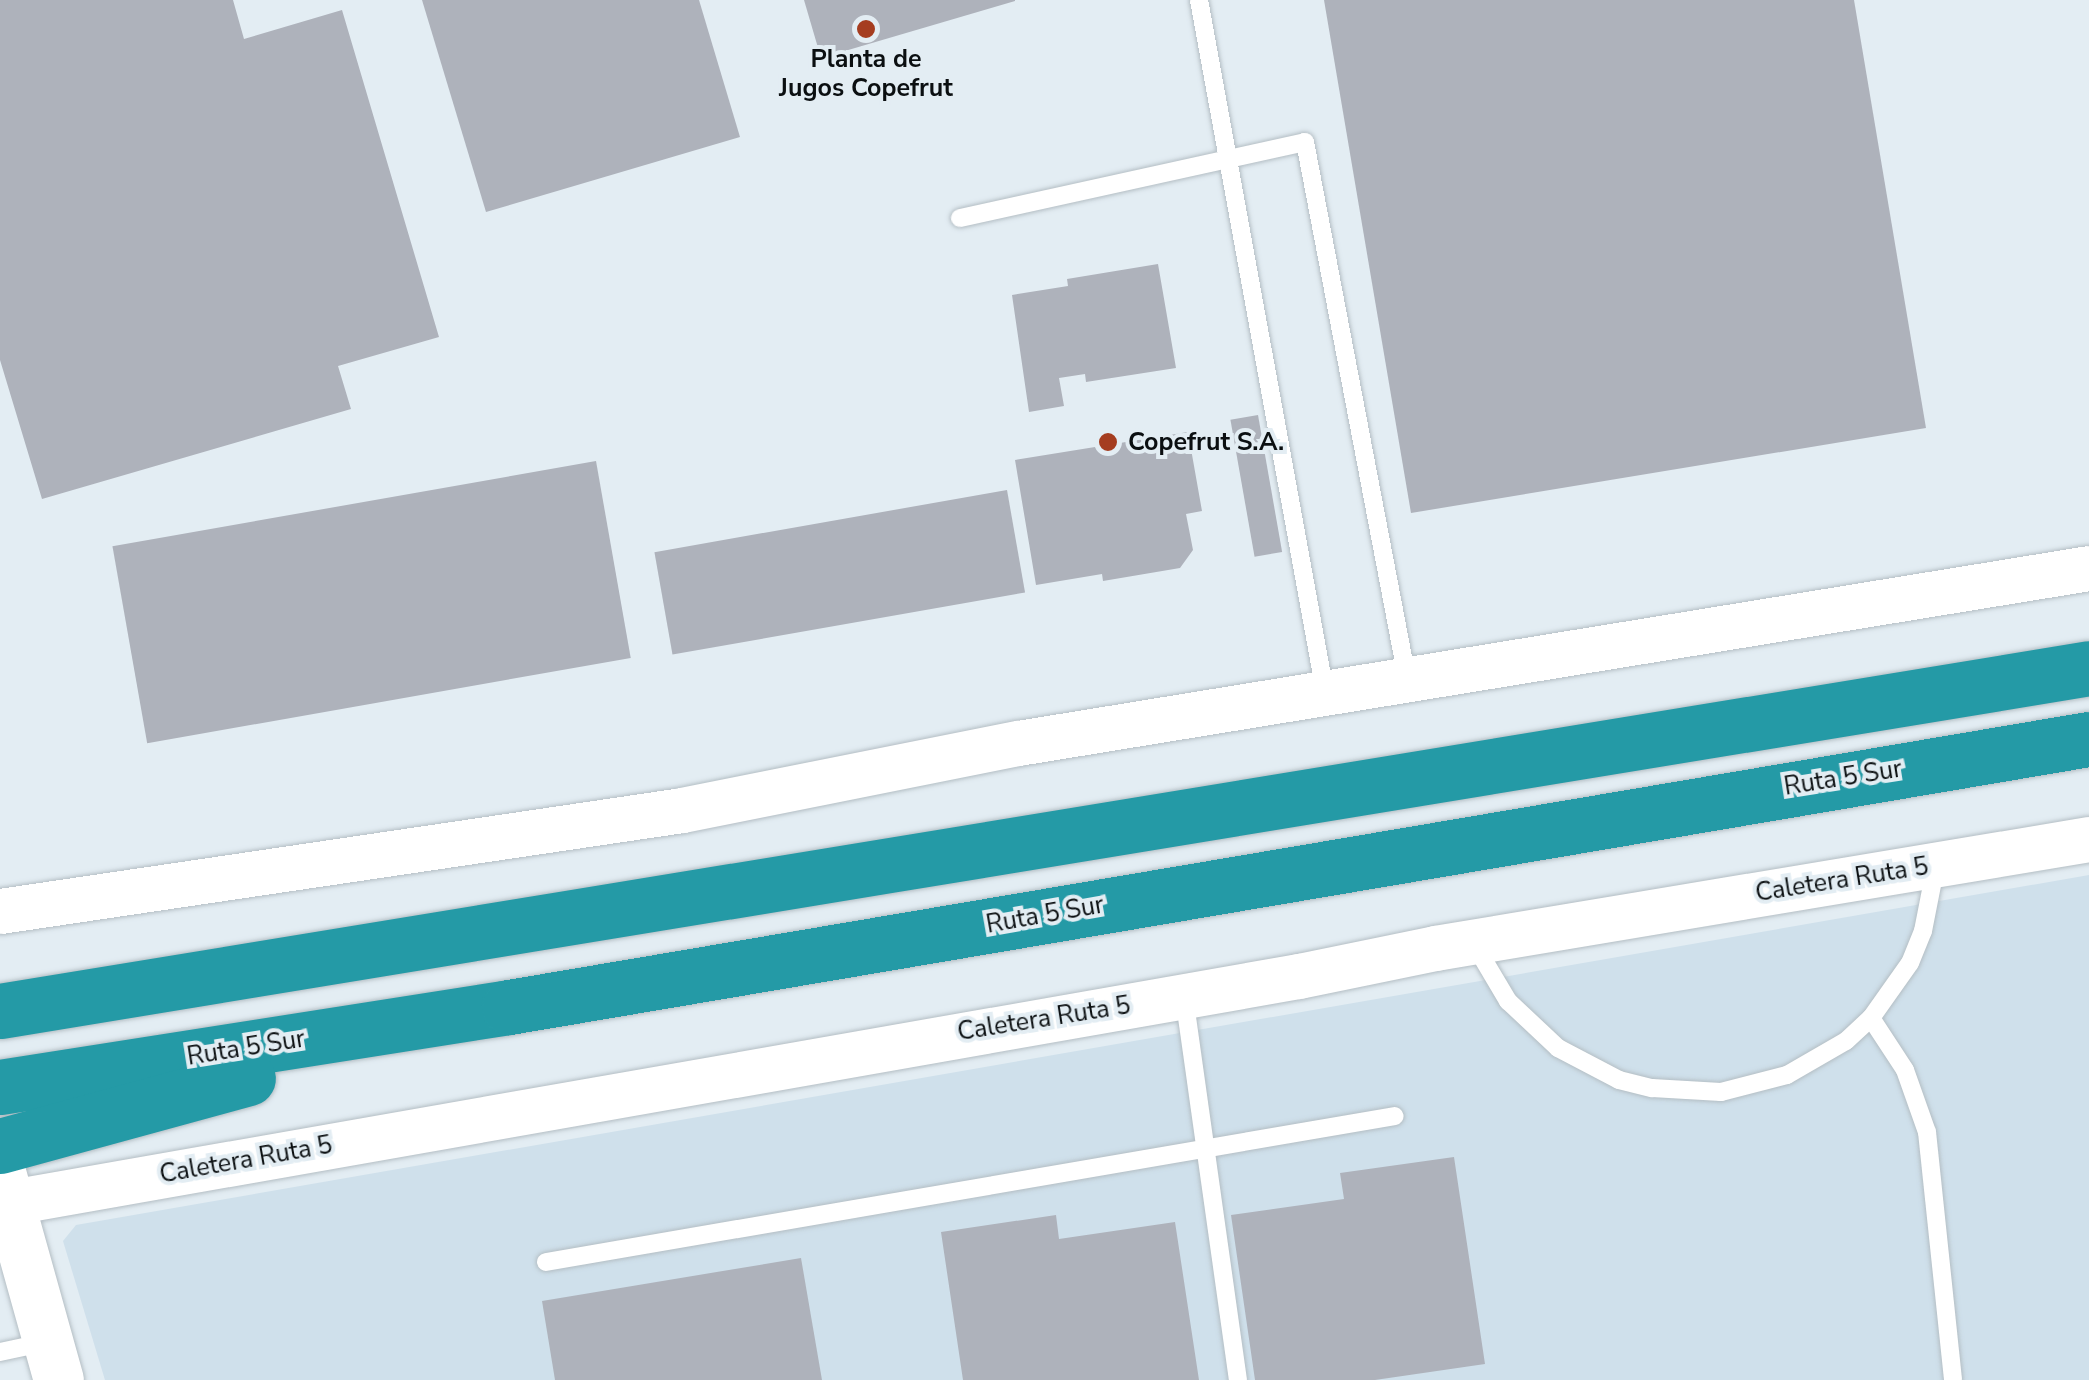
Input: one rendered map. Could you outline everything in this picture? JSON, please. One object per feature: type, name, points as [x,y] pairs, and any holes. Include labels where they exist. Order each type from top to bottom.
[{"type":"highway","points":[[0,1011],[2089,668]]},
{"type":"highway","name":"Ruta 5 Sur","points":[[0,1087],[509,1007],[2089,739]]},
{"type":"highway","points":[[0,1146],[509,1007]]},
{"type":"main road","points":[[2,1192],[35,1358]]},
{"type":"street","points":[[0,911],[682,810],[1018,743],[2089,568]]},
{"type":"street","name":"Caletera Ruta 5","points":[[2,1192],[1184,996],[1473,942],[2089,839]]},
{"type":"lane","points":[[1199,0],[1326,692]]},
{"type":"lane","points":[[960,218],[1305,142],[1407,679]]},
{"type":"lane","points":[[1473,942],[1508,1001],[1544,1038],[1588,1066],[1652,1088],[1704,1092],[1755,1086],[1818,1060],[1870,1018],[1892,992],[1917,947],[1931,902],[1936,864]]},
{"type":"lane","points":[[1184,996],[1238,1380]]},
{"type":"lane","points":[[1870,1018],[1905,1070],[1926,1132],[1953,1380]]},
{"type":"lane","points":[[546,1262],[1395,1116]]},
{"type":"shaded area","points":[[2089,875],[2089,1380],[105,1380],[63,1241],[76,1225]]},
{"type":"building","points":[[0,0],[233,0],[244,39],[342,10],[439,337],[338,366],[351,409],[42,499],[0,360]]},
{"type":"building","points":[[422,0],[699,0],[740,137],[486,212]]},
{"type":"building","name":"Planta de Jugos Copefrut","points":[[804,0],[1015,0],[1015,1],[821,58]]},
{"type":"building","points":[[1324,0],[1854,0],[1926,428],[1411,513]]},
{"type":"building","points":[[1158,264],[1176,368],[1086,382],[1085,374],[1059,378],[1064,406],[1029,412],[1012,295],[1068,286],[1067,279]]},
{"type":"building","points":[[1258,415],[1282,552],[1255,557],[1230,420]]},
{"type":"building","points":[[1188,432],[1202,511],[1186,514],[1193,550],[1180,568],[1103,581],[1102,574],[1036,585],[1015,460]]},
{"type":"building","points":[[596,461],[631,658],[147,743],[112,546]]},
{"type":"building","points":[[1007,490],[1025,592],[672,655],[654,552]]},
{"type":"building","points":[[1454,1157],[1485,1364],[1375,1380],[1255,1380],[1231,1215],[1344,1199],[1340,1173]]},
{"type":"building","points":[[1056,1215],[1059,1239],[1175,1222],[1199,1380],[963,1380],[941,1232]]},
{"type":"building","points":[[801,1258],[822,1380],[555,1380],[542,1301]]},
{"type":"place","name":"Planta de Jugos Copefrut","points":[[866,29]]},
{"type":"place","name":"Copefrut S.A.","points":[[1108,442]]}]
